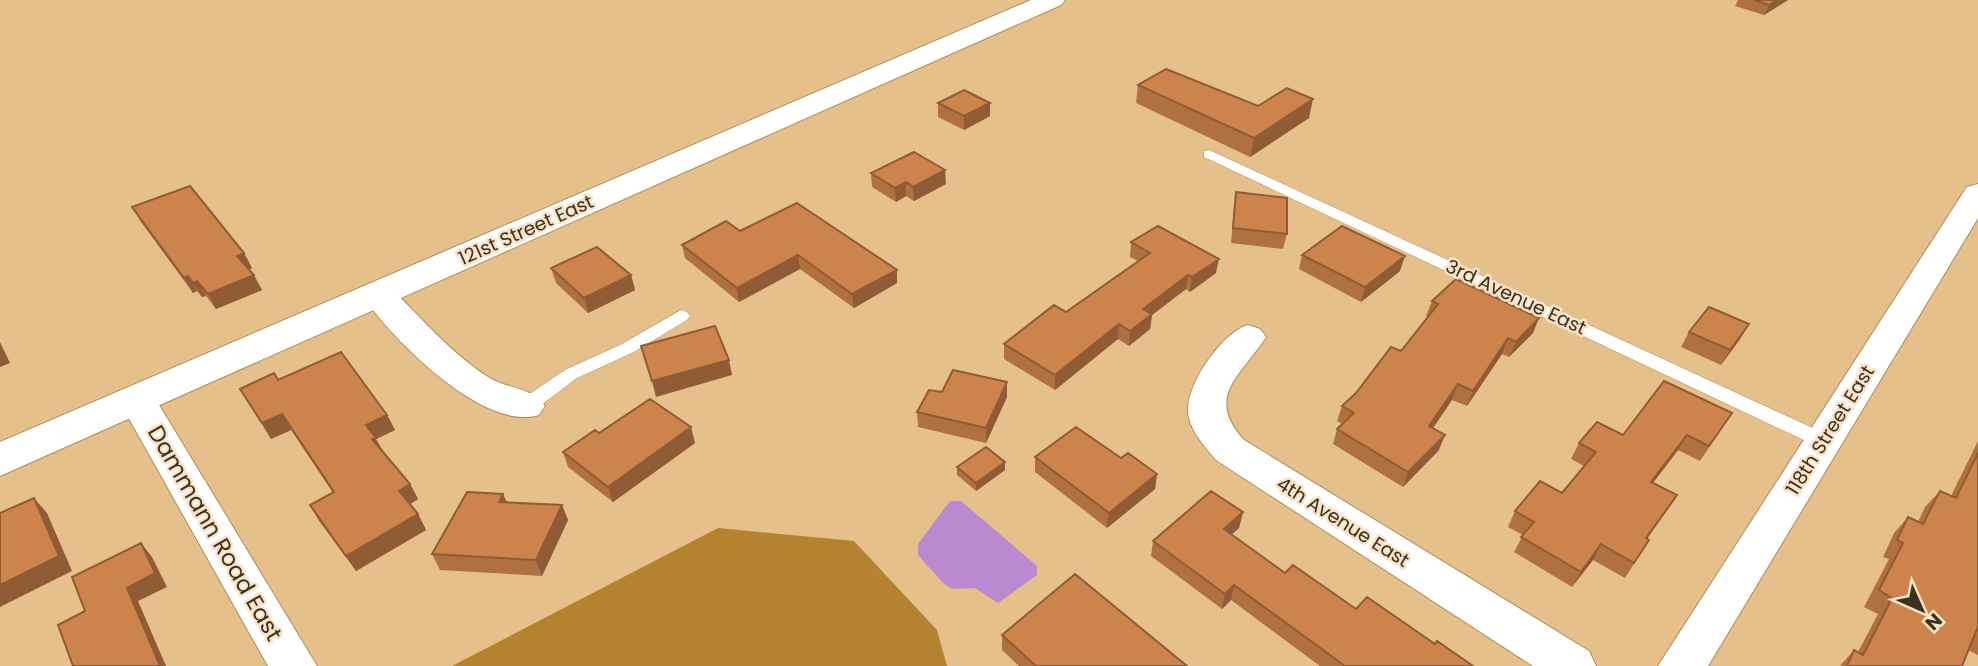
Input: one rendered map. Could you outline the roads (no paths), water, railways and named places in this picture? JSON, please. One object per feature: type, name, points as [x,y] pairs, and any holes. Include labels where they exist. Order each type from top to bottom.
[{"type":"street","name":"121st Street East","points":[[0,460],[1052,0]]},
{"type":"street","name":"118th Street East","points":[[1682,666],[1978,194]]},
{"type":"street","points":[[379,295],[440,359],[477,388],[526,406]]},
{"type":"street","name":"4th Avenue East","points":[[1248,337],[1214,379],[1204,403],[1205,418],[1214,435],[1230,450],[1572,666]]},
{"type":"street","name":"Dammann Road East","points":[[137,399],[293,666]]},
{"type":"lane","name":"3rd Avenue East","points":[[1209,153],[1823,440]]},
{"type":"lane","points":[[526,406],[571,374],[628,348],[681,316]]}]
